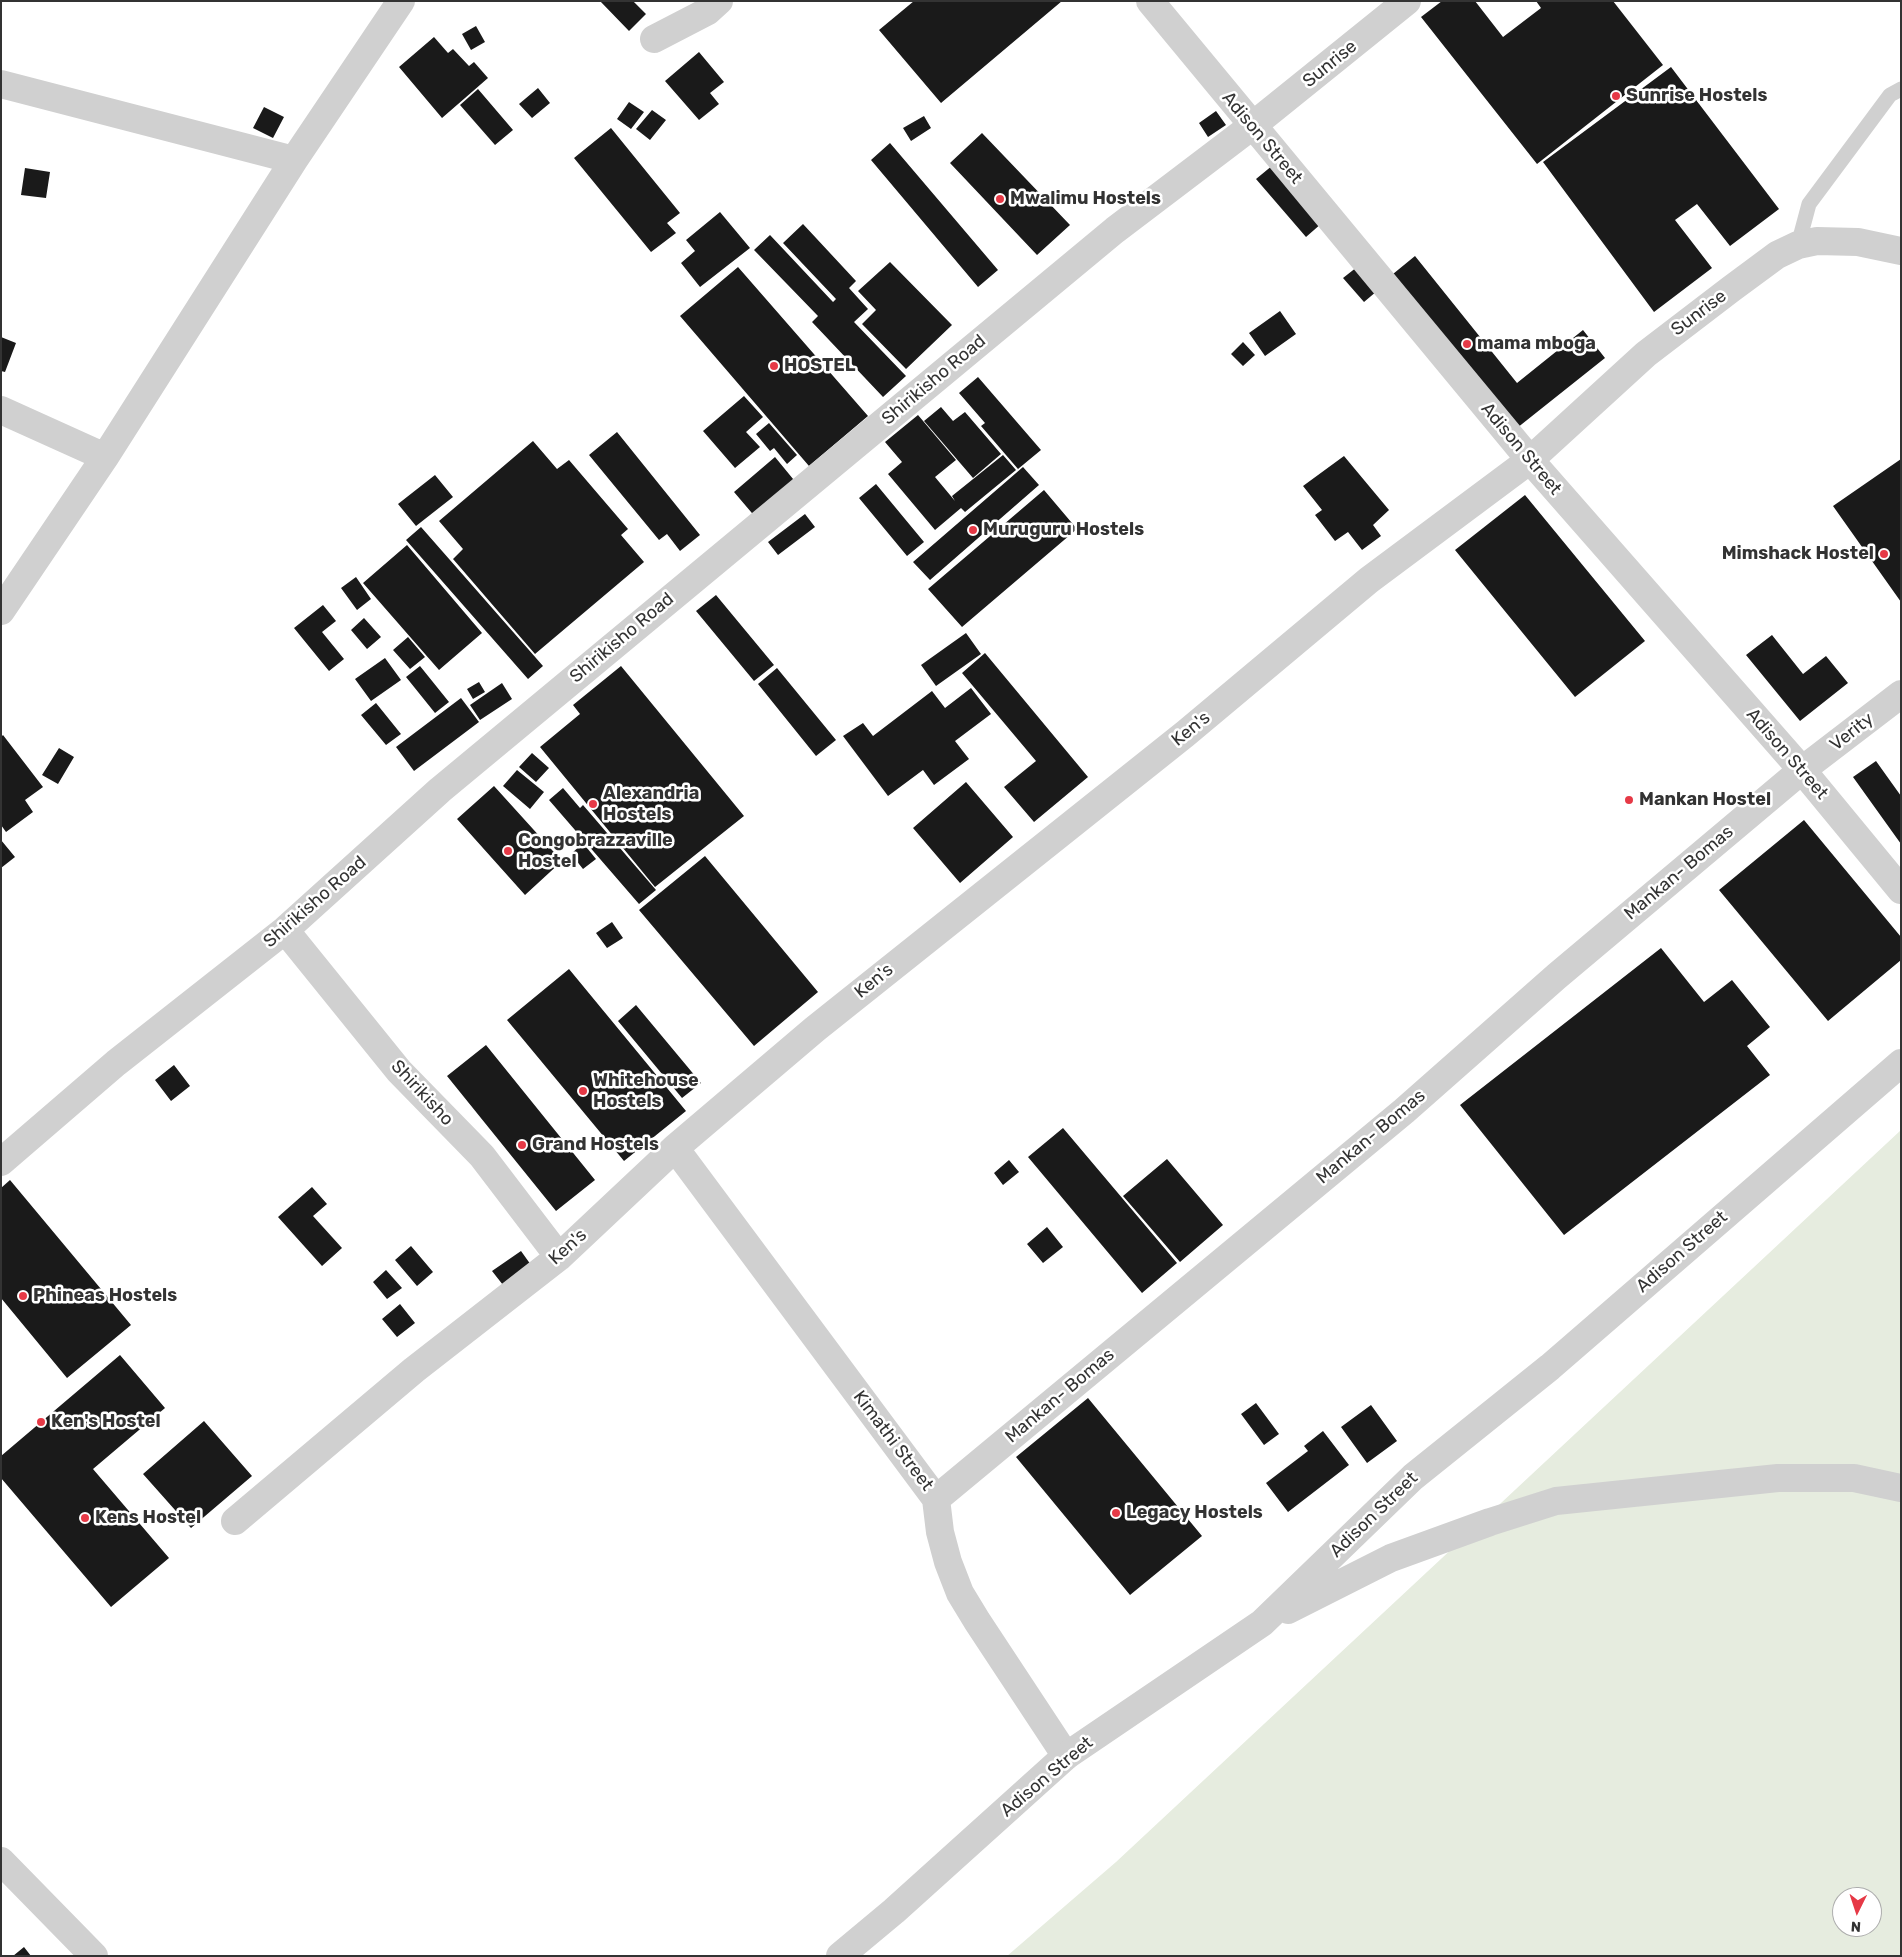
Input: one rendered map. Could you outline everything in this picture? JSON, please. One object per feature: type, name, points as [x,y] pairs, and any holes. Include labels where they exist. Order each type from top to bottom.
[{"type":"street","points":[[1,610],[106,457],[294,160],[402,1]]},
{"type":"street","points":[[654,39],[708,11],[719,1]]},
{"type":"street","name":"Adison Street","points":[[1150,1],[1530,460],[1802,770],[1901,890]]},
{"type":"street","name":"Sunrise","points":[[1252,126],[1408,1]]},
{"type":"street","points":[[1,84],[294,160]]},
{"type":"street","name":"Shirikisho Road","points":[[1,1162],[116,1063],[285,930],[440,790],[719,557],[1115,230],[1252,126]]},
{"type":"street","name":"Sunrise","points":[[1530,460],[1646,354],[1777,255],[1798,245],[1817,241],[1858,242],[1901,251]]},
{"type":"street","points":[[1,410],[106,457]]},
{"type":"street","name":"Ken's","points":[[234,1521],[414,1370],[559,1256],[674,1148],[814,1029],[1185,734],[1369,580],[1530,460]]},
{"type":"street","name":"Verity","points":[[1802,770],[1901,694]]},
{"type":"street","name":"Mankan- Bomas","points":[[936,1499],[1404,1111],[1556,976],[1802,770]]},
{"type":"street","name":"Shirikisho","points":[[285,930],[399,1071],[482,1156],[559,1256]]},
{"type":"street","name":"Adison Street","points":[[840,1956],[894,1911],[1066,1756],[1262,1623],[1413,1477],[1550,1367],[1901,1063]]},
{"type":"street","name":"Kimathi Street","points":[[674,1148],[936,1499],[940,1532],[948,1562],[960,1593],[1066,1756]]},
{"type":"street","points":[[1262,1623],[1391,1558],[1490,1522],[1556,1501],[1778,1478],[1854,1478],[1901,1488]]},
{"type":"street","points":[[1,1861],[94,1956]]},
{"type":"lane","points":[[1798,245],[1809,204],[1890,95],[1901,89]]},
{"type":"shaded area","points":[[1901,1130],[1901,1956],[1007,1956],[1116,1862]]},
{"type":"building","points":[[600,1],[633,1],[646,14],[629,31]]},
{"type":"building","points":[[914,1],[1062,1],[941,103],[879,30]]},
{"type":"building","points":[[1442,1],[1475,1],[1503,37],[1541,8],[1536,1],[1613,1],[1663,65],[1537,164],[1421,17]]},
{"type":"building","points":[[476,26],[485,42],[471,50],[462,34]]},
{"type":"building","points":[[434,37],[448,53],[453,49],[469,66],[474,62],[488,78],[442,118],[399,67]]},
{"type":"building","points":[[699,52],[724,82],[710,93],[719,104],[699,120],[665,81]]},
{"type":"building","points":[[1671,67],[1779,209],[1730,246],[1697,204],[1675,220],[1712,268],[1654,312],[1543,162]]},
{"type":"building","points":[[538,88],[550,103],[532,118],[519,104]]},
{"type":"building","points":[[478,89],[513,130],[495,145],[460,105]]},
{"type":"building","points":[[629,102],[644,112],[631,129],[617,119]]},
{"type":"building","points":[[264,107],[284,117],[273,138],[253,128]]},
{"type":"building","points":[[652,110],[666,120],[650,140],[636,129]]},
{"type":"building","points":[[1216,111],[1226,125],[1208,137],[1199,123]]},
{"type":"building","points":[[924,116],[931,128],[911,141],[903,128]]},
{"type":"building","points":[[611,128],[680,213],[667,223],[676,233],[651,252],[574,158]]},
{"type":"building","points":[[982,133],[1070,225],[1037,255],[950,163]]},
{"type":"building","points":[[890,143],[998,270],[978,287],[871,160]]},
{"type":"building","points":[[1273,165],[1322,223],[1306,237],[1256,179]]},
{"type":"building","points":[[25,168],[50,172],[46,198],[21,195]]},
{"type":"building","points":[[720,212],[750,248],[700,287],[681,263],[695,251],[686,240]]},
{"type":"building","points":[[803,224],[856,281],[849,288],[868,309],[854,322],[906,376],[883,397],[812,322],[818,316],[754,250],[770,235],[833,302],[836,299],[783,243]]},
{"type":"building","name":"mama mboga","points":[[1415,256],[1517,383],[1583,330],[1605,358],[1517,428],[1393,274]]},
{"type":"building","points":[[890,262],[952,325],[906,369],[862,324],[876,310],[858,291]]},
{"type":"building","name":"HOSTEL","points":[[738,267],[868,416],[809,466],[680,316]]},
{"type":"building","points":[[1357,267],[1377,291],[1364,302],[1343,278]]},
{"type":"building","points":[[1280,311],[1296,334],[1265,356],[1249,333]]},
{"type":"building","points":[[1,337],[16,343],[5,372],[1,371]]},
{"type":"building","points":[[1243,342],[1255,355],[1243,366],[1231,354]]},
{"type":"building","points":[[978,377],[1041,450],[1018,469],[981,426],[985,423],[959,393]]},
{"type":"building","points":[[744,396],[763,417],[746,432],[760,447],[735,468],[703,431]]},
{"type":"building","points":[[941,407],[953,421],[965,412],[1001,454],[973,478],[924,421]]},
{"type":"building","points":[[918,415],[956,460],[935,477],[955,501],[952,496],[1003,455],[1016,470],[965,512],[961,508],[935,530],[888,474],[902,462],[885,442]]},
{"type":"building","points":[[769,423],[797,455],[787,464],[774,448],[770,451],[756,434]]},
{"type":"building","points":[[617,432],[700,535],[680,551],[667,534],[659,540],[589,455]]},
{"type":"building","points":[[533,441],[557,469],[569,460],[628,529],[621,535],[644,562],[535,654],[453,559],[463,549],[439,521]]},
{"type":"building","points":[[1344,456],[1389,510],[1373,525],[1381,536],[1362,550],[1348,532],[1335,541],[1315,515],[1322,510],[1303,486]]},
{"type":"building","points":[[775,457],[798,485],[757,519],[734,492]]},
{"type":"building","name":"Mimshack Hostel","points":[[1901,459],[1901,602],[1833,506]]},
{"type":"building","points":[[1023,467],[1039,485],[930,580],[913,562]]},
{"type":"building","points":[[435,475],[453,497],[416,526],[398,504]]},
{"type":"building","points":[[876,484],[924,542],[907,556],[859,498]]},
{"type":"building","points":[[1044,490],[1077,529],[962,627],[928,589]]},
{"type":"building","points":[[1525,495],[1645,641],[1575,697],[1455,550]]},
{"type":"building","points":[[805,514],[815,527],[778,555],[768,542]]},
{"type":"building","points":[[421,527],[543,666],[528,679],[406,540]]},
{"type":"building","points":[[407,545],[482,633],[439,670],[363,583]]},
{"type":"building","points":[[356,577],[371,599],[357,610],[341,588]]},
{"type":"building","points":[[716,595],[774,665],[754,681],[696,611]]},
{"type":"building","points":[[323,605],[336,621],[322,632],[344,659],[329,671],[294,628]]},
{"type":"building","points":[[364,618],[381,637],[367,649],[351,630]]},
{"type":"building","points":[[966,633],[981,654],[936,686],[921,665]]},
{"type":"building","points":[[1772,635],[1803,674],[1826,656],[1848,683],[1800,721],[1746,655]]},
{"type":"building","points":[[408,637],[425,657],[410,669],[393,650]]},
{"type":"building","points":[[985,653],[1088,777],[1034,822],[1004,787],[1036,761],[962,673]]},
{"type":"building","points":[[385,658],[401,680],[371,701],[355,679]]},
{"type":"building","points":[[420,666],[449,702],[435,713],[406,677]]},
{"type":"building","points":[[621,666],[744,816],[655,887],[540,747],[580,714],[573,705]]},
{"type":"building","points":[[777,668],[836,740],[816,756],[758,684]]},
{"type":"building","points":[[479,682],[485,692],[473,699],[467,689]]},
{"type":"building","points":[[502,683],[512,699],[480,720],[470,705]]},
{"type":"building","points":[[971,688],[991,714],[955,741],[969,759],[934,785],[923,770],[888,796],[843,736],[863,723],[873,736],[932,691],[945,708]]},
{"type":"building","points":[[461,698],[479,722],[414,771],[396,747]]},
{"type":"building","points":[[376,703],[401,734],[386,745],[361,715]]},
{"type":"building","points":[[3,735],[43,787],[25,800],[33,812],[6,832],[1,825],[1,737]]},
{"type":"building","points":[[59,748],[74,757],[58,784],[42,775]]},
{"type":"building","points":[[532,753],[549,768],[536,782],[519,767]]},
{"type":"building","points":[[1876,761],[1901,796],[1901,844],[1853,777]]},
{"type":"building","points":[[517,770],[544,792],[530,809],[503,786]]},
{"type":"building","points":[[966,782],[1013,837],[960,883],[913,828]]},
{"type":"building","points":[[494,786],[562,861],[525,895],[457,819]]},
{"type":"building","points":[[563,788],[580,808],[583,805],[656,890],[639,904],[549,800]]},
{"type":"building","points":[[1804,820],[1901,937],[1901,960],[1828,1021],[1719,890]]},
{"type":"building","points":[[1,840],[15,857],[1,868]]},
{"type":"building","points":[[583,843],[596,859],[583,869],[571,854]]},
{"type":"building","points":[[705,856],[818,992],[754,1046],[639,910]]},
{"type":"building","points":[[612,922],[623,938],[607,948],[596,933]]},
{"type":"building","points":[[1661,948],[1704,1002],[1732,980],[1770,1027],[1747,1046],[1770,1075],[1564,1235],[1460,1105]]},
{"type":"building","points":[[569,969],[686,1111],[624,1161],[507,1020]]},
{"type":"building","points":[[636,1005],[701,1083],[682,1098],[618,1021]]},
{"type":"building","points":[[486,1045],[595,1180],[556,1211],[447,1076]]},
{"type":"building","points":[[174,1065],[190,1086],[171,1101],[155,1080]]},
{"type":"building","points":[[1063,1128],[1177,1263],[1142,1293],[1028,1157]]},
{"type":"building","points":[[1167,1159],[1223,1225],[1180,1262],[1123,1196]]},
{"type":"building","points":[[1009,1160],[1019,1172],[1003,1185],[994,1173]]},
{"type":"building","points":[[10,1180],[131,1325],[67,1378],[1,1298],[1,1188]]},
{"type":"building","points":[[312,1187],[327,1204],[313,1216],[342,1248],[322,1266],[278,1217]]},
{"type":"building","points":[[1047,1227],[1063,1247],[1043,1263],[1027,1244]]},
{"type":"building","points":[[411,1246],[433,1272],[417,1286],[395,1260]]},
{"type":"building","points":[[521,1251],[531,1265],[503,1285],[492,1271]]},
{"type":"building","points":[[386,1270],[402,1288],[387,1299],[373,1282]]},
{"type":"building","points":[[400,1304],[415,1323],[397,1337],[382,1319]]},
{"type":"building","name":"Kens Hostel","points":[[120,1355],[165,1408],[93,1469],[169,1558],[111,1607],[1,1478],[1,1456]]},
{"type":"building","points":[[1088,1398],[1202,1536],[1130,1595],[1016,1457]]},
{"type":"building","points":[[1256,1403],[1279,1434],[1264,1445],[1241,1414]]},
{"type":"building","points":[[1371,1405],[1397,1441],[1367,1463],[1341,1427]]},
{"type":"building","points":[[204,1421],[252,1476],[191,1528],[143,1474]]},
{"type":"building","points":[[1323,1431],[1349,1465],[1288,1512],[1266,1483],[1308,1451],[1304,1446]]},
{"type":"building","points":[[24,1947],[31,1956],[13,1956]]},
{"type":"place","name":"Sunrise Hostels","points":[[1616,96]]},
{"type":"place","name":"Mwalimu Hostels","points":[[1000,199]]},
{"type":"place","name":"mama mboga","points":[[1467,344]]},
{"type":"place","name":"HOSTEL","points":[[774,366]]},
{"type":"place","name":"Muruguru Hostels","points":[[973,530]]},
{"type":"place","name":"Mimshack Hostel","points":[[1884,554]]},
{"type":"place","name":"Mankan Hostel","points":[[1629,800]]},
{"type":"place","name":"Alexandria Hostels","points":[[593,804]]},
{"type":"place","name":"Congobrazzaville Hostel","points":[[508,851]]},
{"type":"place","name":"Whitehouse Hostels","points":[[583,1091]]},
{"type":"place","name":"Grand Hostels","points":[[522,1145]]},
{"type":"place","name":"Phineas Hostels","points":[[23,1296]]},
{"type":"place","name":"Ken's Hostel","points":[[41,1422]]},
{"type":"place","name":"Legacy Hostels","points":[[1116,1513]]},
{"type":"place","name":"Kens Hostel","points":[[85,1518]]}]
